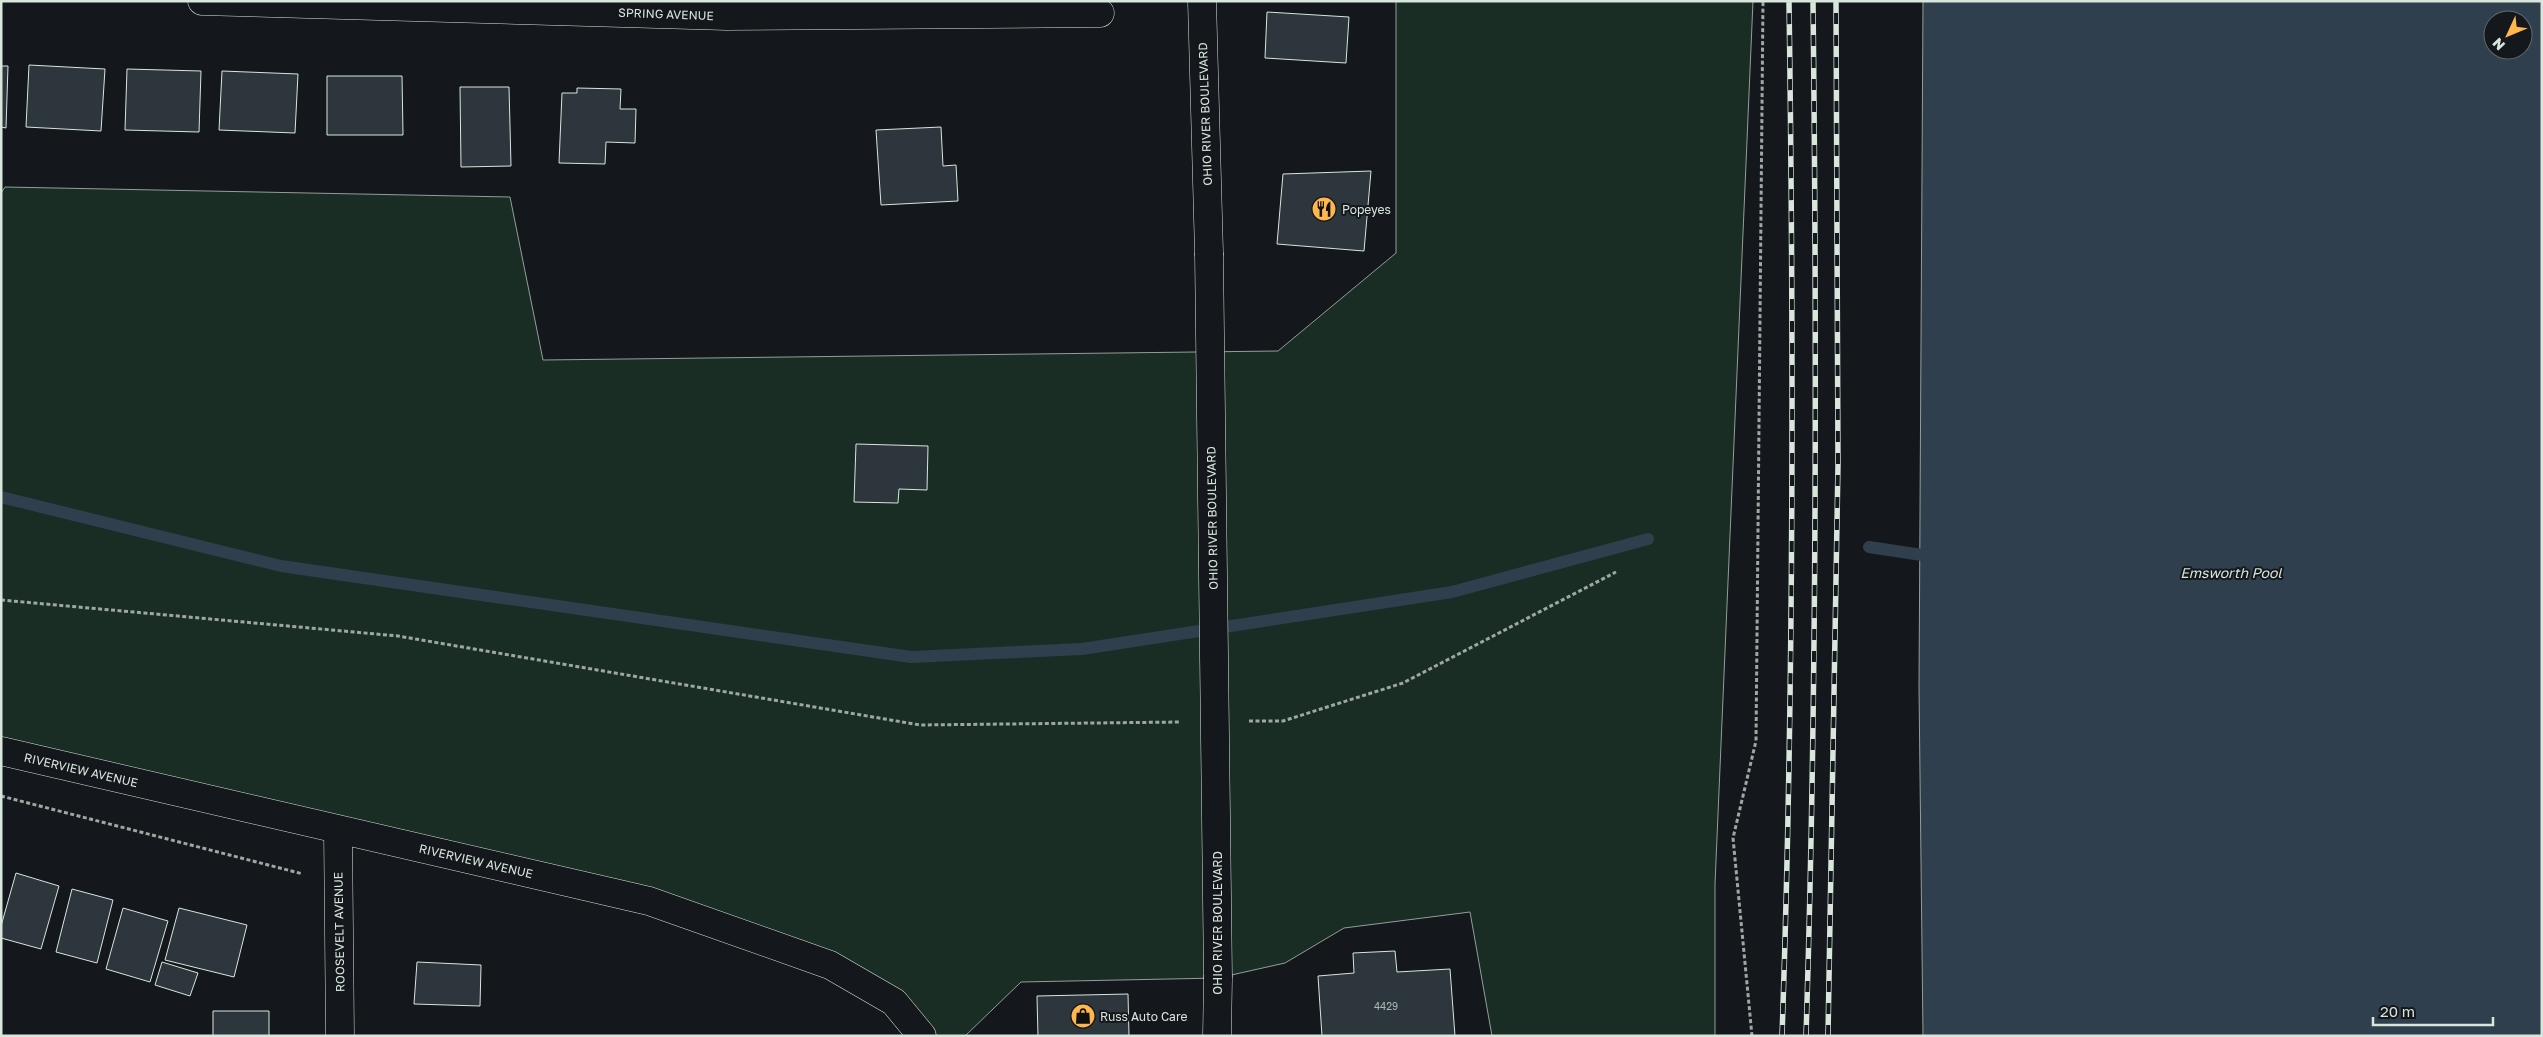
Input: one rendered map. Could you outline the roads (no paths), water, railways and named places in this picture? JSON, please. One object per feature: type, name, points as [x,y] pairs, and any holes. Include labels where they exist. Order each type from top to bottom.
[{"type":"main road","name":"SPRING AVENUE","points":[[202,1],[727,16],[1100,13]]},
{"type":"main road","name":"OHIO RIVER BOULEVARD","points":[[1202,1],[1209,253],[1218,978],[1217,1036]]},
{"type":"main road","name":"RIVERVIEW AVENUE","points":[[1,751],[649,901],[830,965],[894,1002],[922,1036]]},
{"type":"main road","name":"ROOSEVELT AVENUE","points":[[338,829],[340,1036]]},
{"type":"water","name":"Emsworth Pool","points":[[1923,1],[2542,1],[2542,1036],[1923,1036],[1919,687]]},
{"type":"waterway","points":[[1,497],[281,566],[911,657],[1082,649],[1452,592],[1648,539]]},
{"type":"waterway","points":[[1869,547],[1935,557]]},
{"type":"railway","points":[[1782,1036],[1789,777],[1792,518],[1789,1]]},
{"type":"railway","points":[[1806,1036],[1810,907],[1815,518],[1813,1]]},
{"type":"railway","points":[[1828,1036],[1838,465],[1836,1]]},
{"type":"place","name":"Popeyes","points":[[1324,209]]},
{"type":"place","name":"Russ Auto Care","points":[[1083,1016]]}]
